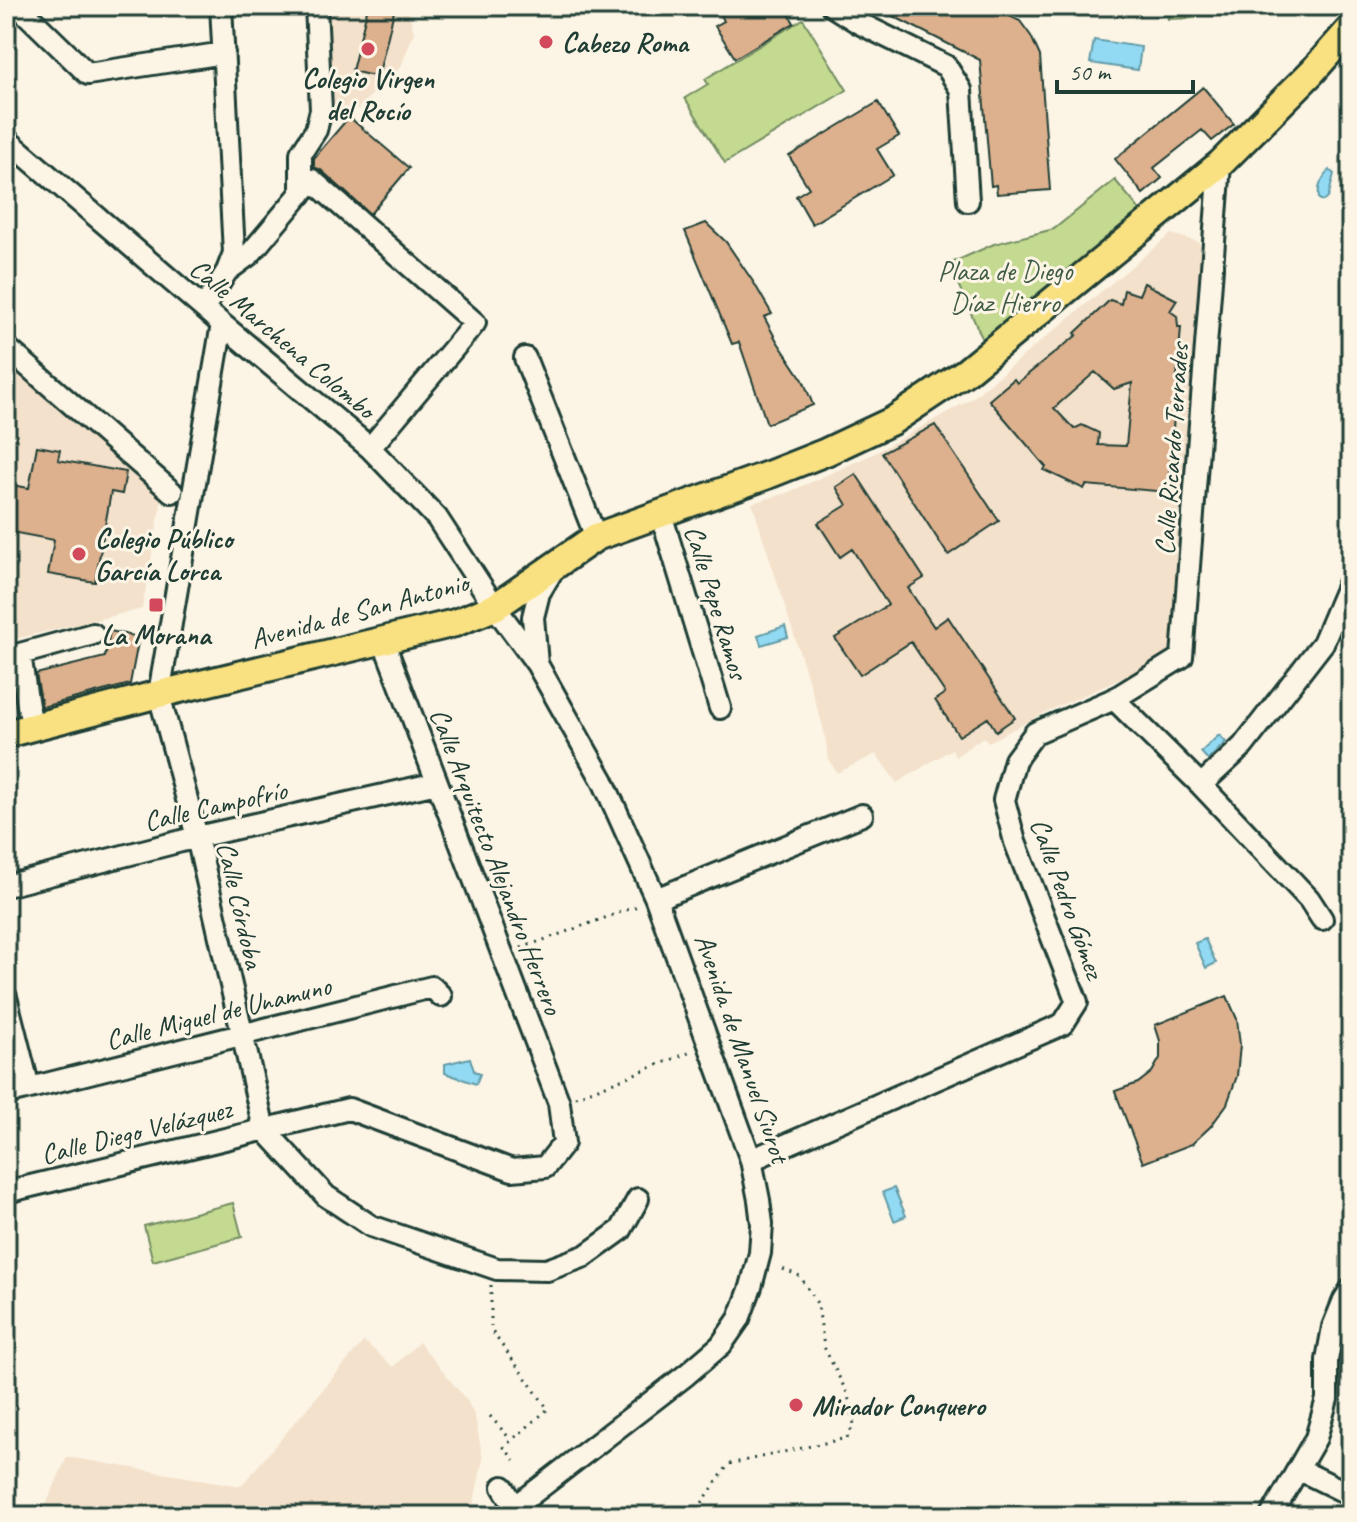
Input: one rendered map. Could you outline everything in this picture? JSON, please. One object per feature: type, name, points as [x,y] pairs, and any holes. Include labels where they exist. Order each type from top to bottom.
[{"type":"main road","name":"Avenida de Manuel Siurot","points":[[495,607],[596,537],[826,452],[892,421],[967,371],[1220,164],[1312,72],[1351,28]]},
{"type":"main road","name":"Avenida de San Antonio","points":[[6,734],[455,623],[495,607]]},
{"type":"street","points":[[204,308],[227,271],[234,253],[221,6]]},
{"type":"street","points":[[316,6],[321,110],[316,130],[301,153],[307,187],[475,323],[370,448]]},
{"type":"street","points":[[832,6],[859,23],[946,66],[961,90],[968,201]]},
{"type":"street","points":[[30,10],[88,74],[224,53]]},
{"type":"street","name":"Calle Marchena Colombo","points":[[6,139],[370,448],[437,518],[495,607]]},
{"type":"street","name":"Calle Ricardo Terrades","points":[[1114,699],[1182,657],[1220,164]]},
{"type":"street","points":[[227,271],[250,254],[307,187]]},
{"type":"street","points":[[159,694],[222,324]]},
{"type":"street","points":[[6,347],[172,492]]},
{"type":"street","points":[[525,358],[596,537]]},
{"type":"street","name":"Calle Pepe Ramos","points":[[661,514],[720,708]]},
{"type":"street","name":"Avenida de Manuel Siurot","points":[[537,664],[533,617],[539,593],[556,564]]},
{"type":"street","points":[[1201,785],[1243,746],[1323,643],[1351,577]]},
{"type":"street","name":"Avenida de Manuel Siurot","points":[[495,607],[537,664],[603,781],[656,899],[751,1160],[762,1224],[751,1287],[739,1319],[721,1345],[511,1512]]},
{"type":"street","points":[[33,727],[20,654],[93,634]]},
{"type":"street","name":"Calle Arquitecto Alejandro Herrero","points":[[264,1129],[349,1109],[512,1170],[545,1167],[564,1143],[564,1101],[383,640]]},
{"type":"street","name":"Calle Córdoba","points":[[159,694],[197,837],[264,1129]]},
{"type":"street","points":[[1114,699],[1309,899],[1322,919]]},
{"type":"street","name":"Calle Pedro Gómez","points":[[751,1160],[1063,1024],[1077,1002],[1015,842],[1004,800],[1015,760],[1035,733],[1114,699]]},
{"type":"street","name":"Calle Campofrío","points":[[6,886],[197,837],[437,783]]},
{"type":"street","points":[[656,899],[862,815]]},
{"type":"street","name":"Calle Miguel de Unamuno","points":[[6,1094],[432,987],[441,996]]},
{"type":"street","points":[[6,997],[29,1088]]},
{"type":"street","name":"Calle Diego Velázquez","points":[[6,1192],[264,1129],[326,1196],[371,1226],[492,1267],[547,1270],[585,1256],[621,1230],[638,1199]]},
{"type":"street","points":[[1271,1516],[1316,1438],[1327,1399],[1327,1360],[1333,1327],[1351,1289]]},
{"type":"street","points":[[1298,1469],[1351,1495]]},
{"type":"street","points":[[503,1487],[511,1512]]},
{"type":"path","points":[[516,950],[656,899]]},
{"type":"path","points":[[564,1101],[710,1045]]},
{"type":"path","points":[[693,1516],[729,1464],[847,1438],[854,1424],[848,1395],[824,1347],[818,1305],[800,1276],[758,1259]]},
{"type":"path","points":[[492,1267],[491,1330],[548,1409],[504,1447],[514,1460]]},
{"type":"path","points":[[490,1416],[512,1441]]},
{"type":"shaded area","name":"Colegio Virgen del Rocío","points":[[326,6],[407,6],[414,32],[401,67],[356,110],[331,104]]},
{"type":"shaded area","points":[[1171,234],[1199,242],[1201,254],[1174,647],[1166,659],[1050,710],[989,742],[983,737],[955,757],[952,749],[897,783],[876,754],[837,773],[829,760],[823,726],[752,503],[787,493],[871,455],[971,399]]},
{"type":"shaded area","name":"Colegio Público García Lorca","points":[[6,361],[162,498],[142,609],[6,641]]},
{"type":"shaded area","points":[[364,1341],[393,1367],[419,1342],[468,1402],[475,1417],[483,1459],[471,1516],[41,1516],[67,1457],[241,1486]]},
{"type":"green space","points":[[1167,6],[1195,6],[1195,18],[1168,19]]},
{"type":"green space","points":[[803,19],[847,90],[725,163],[685,98],[708,84],[705,79]]},
{"type":"green space","name":"Plaza de Diego Díaz Hierro","points":[[1115,180],[1150,222],[989,354],[949,264],[994,244],[1054,229]]},
{"type":"green space","points":[[233,1203],[242,1237],[153,1261],[144,1226]]},
{"type":"water","points":[[1094,40],[1141,47],[1138,70],[1090,63]]},
{"type":"water","points":[[1329,170],[1334,174],[1328,198],[1323,201],[1319,199],[1319,186]]},
{"type":"water","points":[[785,626],[788,637],[761,645],[758,635]]},
{"type":"water","points":[[1219,735],[1226,742],[1208,760],[1201,752]]},
{"type":"water","points":[[1205,939],[1216,963],[1206,968],[1195,943]]},
{"type":"water","points":[[470,1058],[474,1071],[480,1074],[476,1084],[445,1073],[445,1064]]},
{"type":"water","points":[[894,1188],[906,1216],[894,1221],[883,1192]]},
{"type":"building","points":[[368,6],[388,6],[387,10],[394,11],[378,77],[352,71]]},
{"type":"building","points":[[732,6],[784,6],[794,23],[735,58],[715,26],[724,21],[720,13]]},
{"type":"building","points":[[873,6],[989,6],[1020,21],[1040,56],[1050,190],[997,194],[996,185],[991,186],[980,60]]},
{"type":"building","points":[[1203,87],[1234,124],[1212,141],[1202,130],[1154,168],[1162,178],[1143,194],[1115,159]]},
{"type":"building","points":[[878,102],[899,136],[877,149],[893,175],[812,224],[796,196],[809,188],[789,156]]},
{"type":"building","points":[[349,117],[409,168],[370,214],[314,167],[314,158]]},
{"type":"building","points":[[706,223],[726,242],[754,283],[772,314],[764,317],[803,380],[813,405],[767,424],[739,342],[732,344],[685,231]]},
{"type":"building","points":[[1144,283],[1177,300],[1170,311],[1177,316],[1178,327],[1181,327],[1168,492],[1086,485],[1084,489],[1044,470],[1046,467],[989,400],[1014,379],[1017,383],[1077,335],[1075,333],[1110,300],[1121,304],[1124,290],[1139,295]],"holes":[[[1095,372],[1114,389],[1132,383],[1126,446],[1098,445],[1099,433],[1082,425],[1074,429],[1054,408]]]},
{"type":"building","points":[[935,425],[999,521],[948,555],[882,453]]},
{"type":"building","points":[[37,446],[60,450],[58,460],[126,472],[122,494],[111,492],[95,582],[48,574],[54,540],[6,531],[6,484],[29,488]]},
{"type":"building","points":[[856,474],[924,578],[908,588],[934,627],[948,617],[1015,718],[996,731],[988,718],[959,736],[935,700],[945,693],[911,642],[860,675],[835,638],[888,605],[852,549],[840,557],[818,523],[847,505],[836,487]]},
{"type":"building","points":[[110,631],[139,637],[130,684],[42,707],[36,674],[105,657]]},
{"type":"building","points":[[1227,996],[1237,1019],[1240,1045],[1237,1076],[1227,1104],[1211,1126],[1192,1144],[1143,1163],[1115,1091],[1138,1083],[1152,1072],[1160,1058],[1160,1041],[1155,1025]]},
{"type":"place","name":"Cabezo Roma","points":[[546,42]]},
{"type":"place","name":"Colegio Virgen del Rocío","points":[[368,49]]},
{"type":"place","name":"Colegio Público García Lorca","points":[[79,554]]},
{"type":"place","name":"La Morana","points":[[156,605]]},
{"type":"place","name":"Mirador Conquero","points":[[796,1405]]}]
